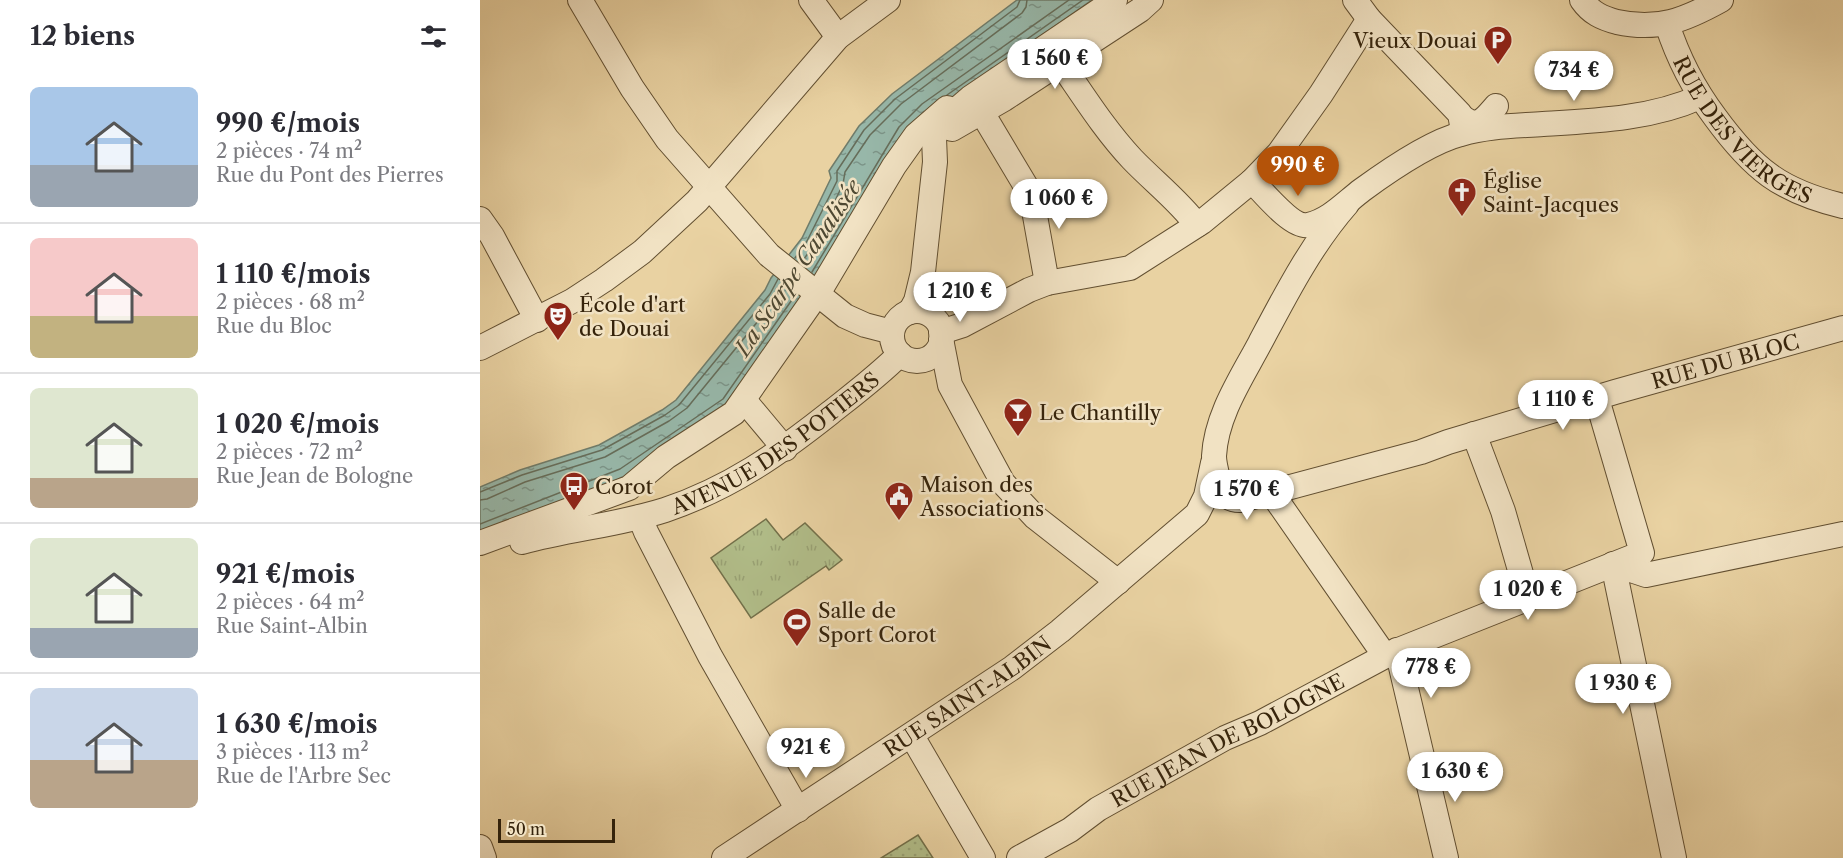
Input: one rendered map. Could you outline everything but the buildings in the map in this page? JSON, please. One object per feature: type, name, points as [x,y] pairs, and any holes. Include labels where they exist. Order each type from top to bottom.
[{"type":"street","points":[[580,0],[643,105],[675,149],[778,264],[816,294],[902,349],[950,386]]},
{"type":"street","points":[[811,0],[838,37]]},
{"type":"street","points":[[480,348],[537,320],[591,289],[634,258],[687,212],[838,37],[888,0]]},
{"type":"street","points":[[902,349],[898,320],[910,312],[916,302],[923,272],[935,162],[934,138],[938,128],[954,110],[1115,0]]},
{"type":"street","points":[[935,162],[948,132],[958,124],[1060,62],[1151,0]]},
{"type":"street","points":[[1582,0],[1592,11],[1606,19],[1638,25],[1667,24],[1694,14],[1720,0]]},
{"type":"street","points":[[939,330],[963,326],[1029,290],[1047,284],[1130,268],[1197,225],[1252,182],[1297,129],[1362,9],[1460,124]]},
{"type":"street","name":"RUE DES VIERGES","points":[[1667,24],[1689,78],[1700,97],[1740,151],[1766,173],[1801,193],[1843,206]]},
{"type":"street","points":[[1060,62],[1107,130],[1197,225]]},
{"type":"street","points":[[1214,457],[1221,422],[1236,388],[1298,273],[1332,221],[1347,204],[1372,183],[1467,121],[1477,123],[1493,117],[1527,125],[1611,120],[1647,113],[1700,97]]},
{"type":"street","points":[[480,543],[629,488],[666,457],[734,413],[816,294],[894,166],[916,135],[947,108],[954,110]]},
{"type":"street","points":[[981,111],[1027,188],[1033,207],[1047,284]]},
{"type":"street","points":[[1252,182],[1291,219],[1302,225],[1314,223],[1347,204]]},
{"type":"street","points":[[480,219],[492,236],[537,320]]},
{"type":"street","points":[[923,272],[927,298],[939,330],[950,386],[998,475],[1035,517],[1118,582]]},
{"type":"street","points":[[902,349],[925,359],[937,350],[939,330],[926,313],[910,312]]},
{"type":"street","name":"RUE DU BLOC","points":[[1214,457],[1220,486],[1227,497],[1236,501],[1242,500],[1420,452],[1474,434],[1843,328]]},
{"type":"street","name":"AVENUE DES POTIERS","points":[[480,557],[547,535],[665,510],[720,488],[785,449],[880,373],[902,349]]},
{"type":"street","name":"RUE JEAN DE BOLOGNE","points":[[1019,858],[1070,830],[1098,809],[1225,738],[1260,723],[1391,653],[1642,553],[1597,399]]},
{"type":"street","points":[[744,400],[785,449]]},
{"type":"street","points":[[1474,434],[1503,511],[1528,598]]},
{"type":"street","name":"RUE SAINT-ALBIN","points":[[724,858],[1012,668],[1118,582],[1197,514],[1206,496],[1214,457]]},
{"type":"street","points":[[1271,492],[1391,653],[1446,858]]},
{"type":"street","points":[[640,517],[737,706],[798,810]]},
{"type":"street","points":[[1613,564],[1646,575],[1843,534]]},
{"type":"street","points":[[1613,564],[1674,858]]},
{"type":"street","points":[[912,736],[983,858]]},
{"type":"street","points":[[480,847],[484,858]]},
{"type":"green space","points":[[766,519],[783,540],[805,523],[842,560],[829,570],[826,566],[751,618],[711,558]]},
{"type":"green space","points":[[918,835],[933,858],[881,858]]},
{"type":"water","name":"La Scarpe Canalisée","points":[[1017,0],[1092,0],[958,94],[733,409],[626,481],[480,538],[480,487],[520,470],[599,445],[676,400],[765,290],[771,278],[802,238],[831,178],[829,171],[859,126],[892,94]]},
{"type":"place","name":"Vieux Douai","points":[[1498,66]]},
{"type":"place","name":"Église Saint-Jacques","points":[[1462,218]]},
{"type":"place","name":"École d'art de Douai","points":[[558,342]]},
{"type":"place","name":"Le Chantilly","points":[[1018,438]]},
{"type":"place","name":"Corot","points":[[574,512]]},
{"type":"place","name":"Maison des Associations","points":[[899,522]]},
{"type":"place","name":"Salle de Sport Corot","points":[[797,648]]}]
